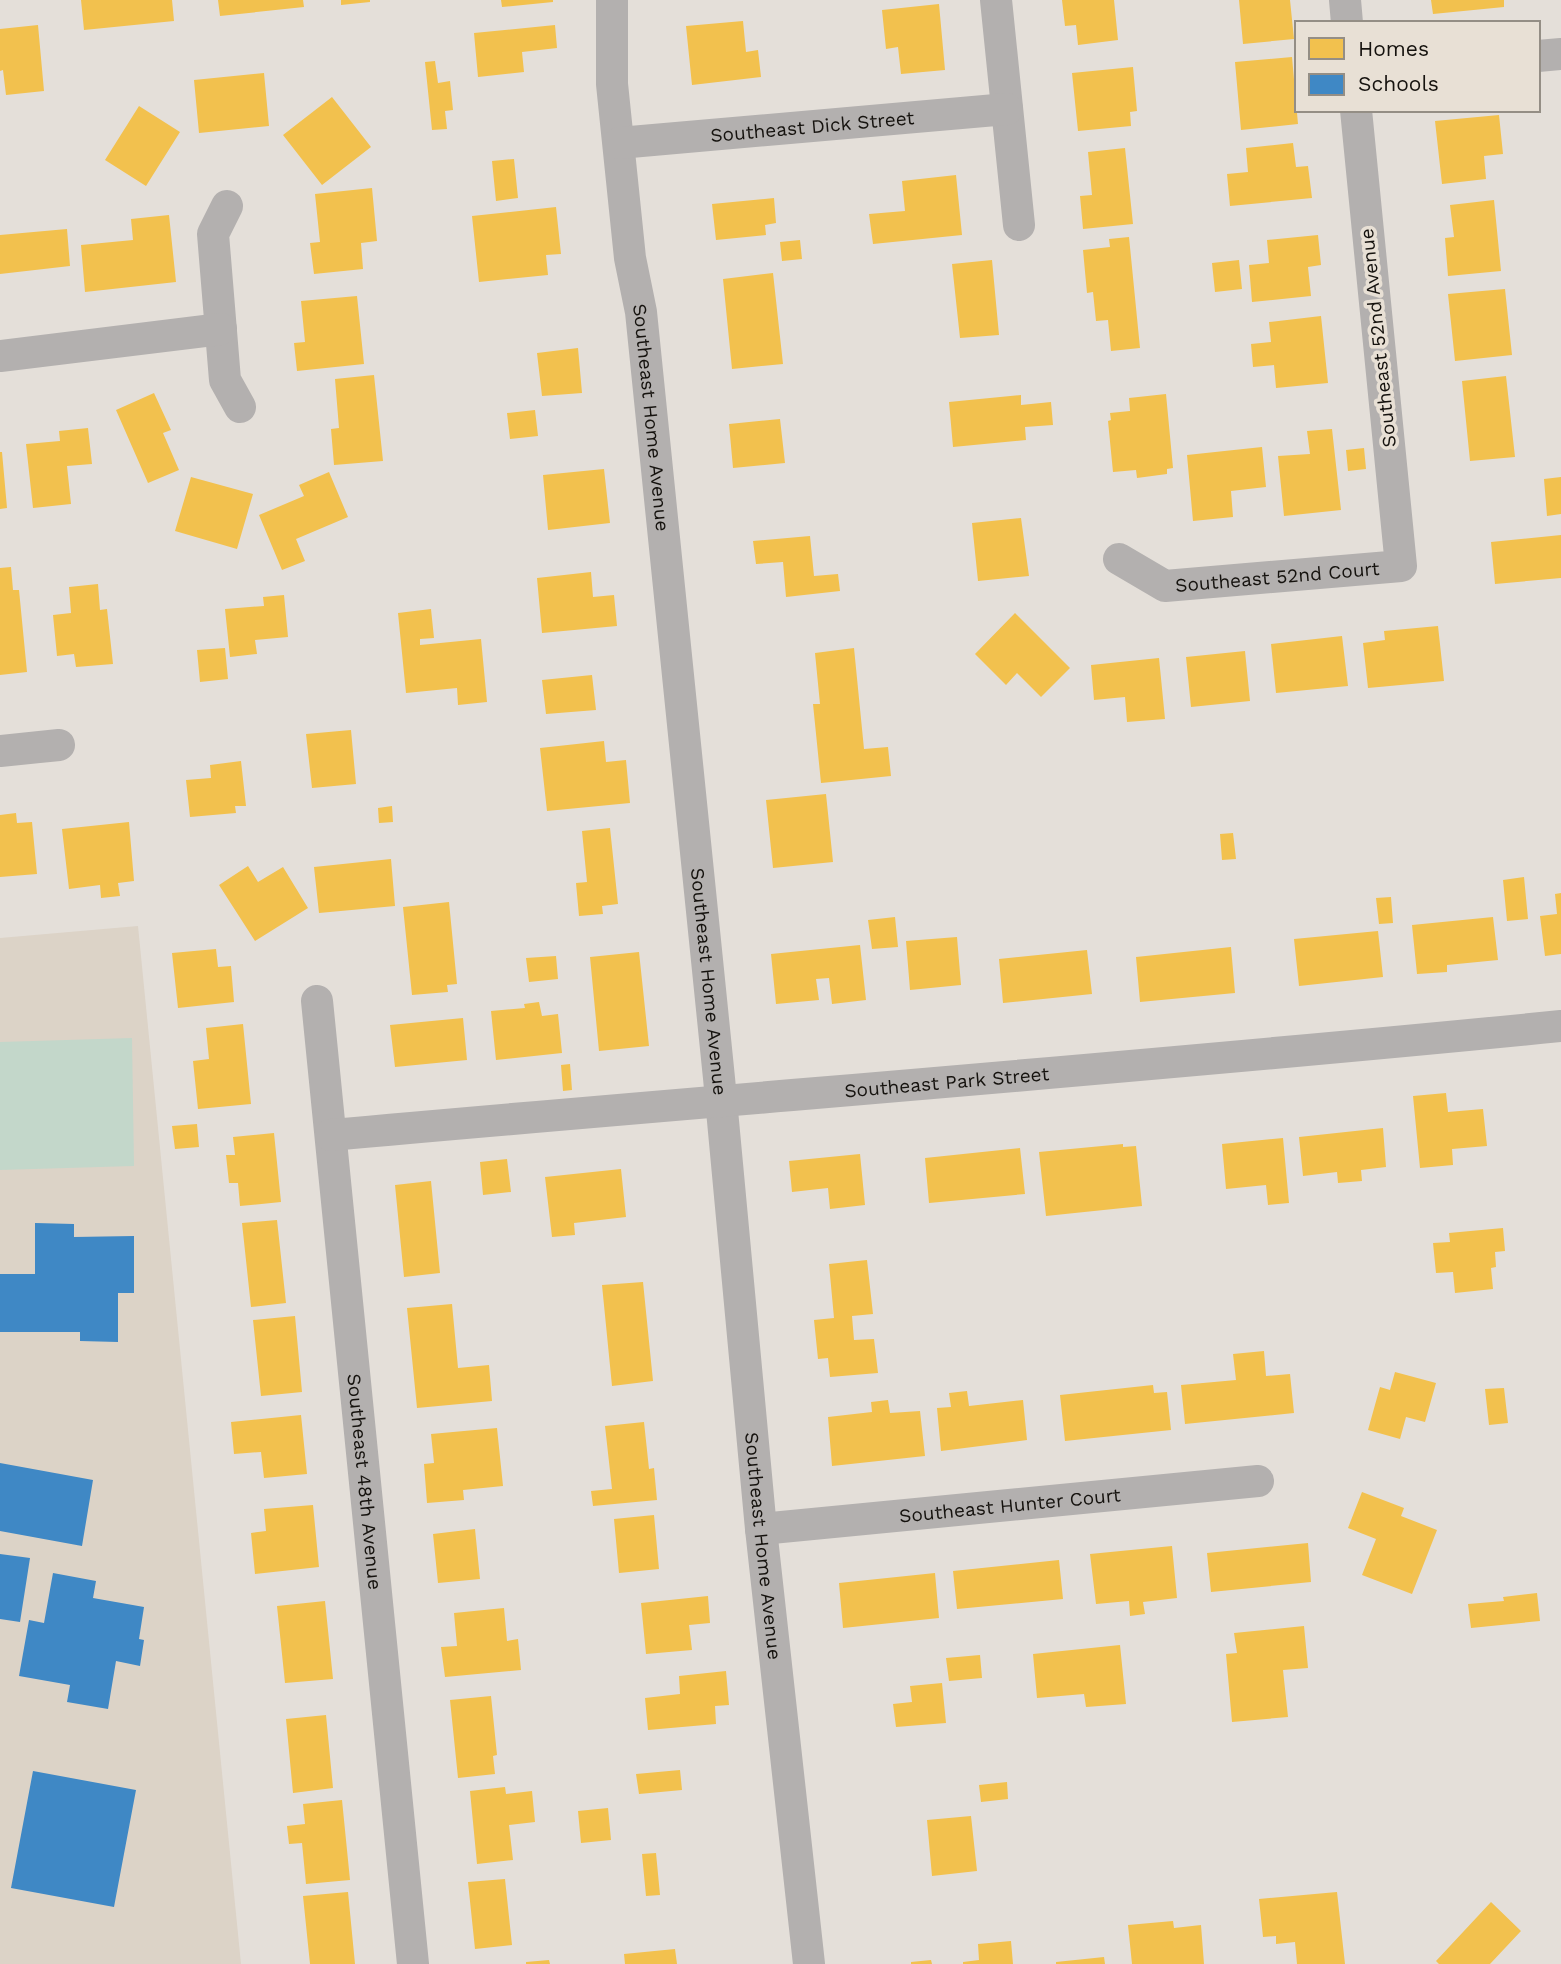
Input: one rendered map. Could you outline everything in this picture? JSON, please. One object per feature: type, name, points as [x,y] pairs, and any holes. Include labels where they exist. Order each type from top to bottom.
[{"type":"street","name":"Southeast Home Avenue","points":[[612,0],[611,57],[630,258],[641,312],[761,1529],[808,1964]]},
{"type":"street","points":[[996,0],[1019,225]]},
{"type":"street","points":[[1345,0],[1347,21]]},
{"type":"street","points":[[1540,56],[1561,54]]},
{"type":"street","name":"Southeast Dick Street","points":[[619,143],[1007,109]]},
{"type":"street","name":"Southeast 52nd Avenue","points":[[1356,112],[1401,566]]},
{"type":"street","points":[[227,206],[213,234],[225,380],[240,407]]},
{"type":"street","points":[[0,356],[221,329]]},
{"type":"street","name":"Southeast 52nd Court","points":[[1119,559],[1166,586],[1401,566]]},
{"type":"street","points":[[0,751],[59,745]]},
{"type":"street","name":"Southeast 48th Avenue","points":[[317,1001],[413,1964]]},
{"type":"street","name":"Southeast Park Street","points":[[331,1135],[1239,1058],[1561,1026]]},
{"type":"street","name":"Southeast Hunter Court","points":[[761,1529],[1258,1481]]},
{"type":"shaded area","points":[[138,926],[241,1964],[0,1964],[0,938]]},
{"type":"green space","points":[[132,1038],[134,1166],[0,1170],[0,1042]]},
{"type":"building: Homes","points":[[81,0],[172,0],[174,21],[84,30]]},
{"type":"building: Homes","points":[[218,0],[303,0],[304,7],[220,16]]},
{"type":"building: Homes","points":[[341,0],[370,0],[370,2],[341,5]]},
{"type":"building: Homes","points":[[501,0],[553,0],[553,2],[502,7]]},
{"type":"building: Homes","points":[[1062,0],[1114,0],[1118,40],[1078,45],[1076,25],[1065,26]]},
{"type":"building: Homes","points":[[1239,0],[1290,0],[1294,39],[1243,44]]},
{"type":"building: Homes","points":[[1431,0],[1504,0],[1504,7],[1433,14]]},
{"type":"building: Homes","points":[[939,4],[945,70],[901,74],[898,47],[886,49],[882,10]]},
{"type":"building: Homes","points":[[743,21],[746,52],[758,50],[761,77],[692,85],[686,26]]},
{"type":"building: Homes","points":[[38,25],[44,91],[6,95],[3,70],[0,71],[0,29]]},
{"type":"building: Homes","points":[[555,25],[557,48],[522,52],[524,72],[478,77],[474,33]]},
{"type":"building: Homes","points":[[1292,57],[1298,124],[1241,130],[1235,62]]},
{"type":"building: Homes","points":[[435,61],[438,83],[450,81],[453,110],[445,111],[447,129],[432,130],[425,62]]},
{"type":"building: Homes","points":[[1133,67],[1137,111],[1130,112],[1131,126],[1078,131],[1072,73]]},
{"type":"building: Homes","points":[[264,73],[269,126],[199,133],[194,80]]},
{"type":"building: Homes","points":[[332,97],[371,147],[322,185],[283,135]]},
{"type":"building: Homes","points":[[139,106],[180,132],[146,186],[105,160]]},
{"type":"building: Homes","points":[[1499,115],[1503,154],[1484,156],[1486,179],[1442,184],[1435,121]]},
{"type":"building: Homes","points":[[1293,143],[1296,167],[1308,166],[1312,198],[1230,206],[1227,174],[1248,172],[1246,148]]},
{"type":"building: Homes","points":[[1125,148],[1133,224],[1083,229],[1080,196],[1092,195],[1088,152]]},
{"type":"building: Homes","points":[[514,159],[518,198],[496,201],[492,161]]},
{"type":"building: Homes","points":[[956,175],[962,235],[873,244],[869,214],[905,211],[902,181]]},
{"type":"building: Homes","points":[[372,188],[377,241],[361,243],[363,269],[314,274],[310,243],[320,242],[315,194]]},
{"type":"building: Homes","points":[[774,198],[776,223],[765,225],[766,235],[716,240],[712,204]]},
{"type":"building: Homes","points":[[1494,200],[1501,271],[1448,276],[1445,238],[1454,237],[1450,205]]},
{"type":"building: Homes","points":[[556,207],[561,254],[546,255],[548,275],[479,282],[472,216]]},
{"type":"building: Homes","points":[[169,215],[176,282],[85,292],[81,245],[133,240],[131,219]]},
{"type":"building: Homes","points":[[67,229],[70,266],[0,274],[0,235]]},
{"type":"building: Homes","points":[[1318,235],[1321,265],[1308,267],[1311,296],[1252,302],[1249,265],[1269,263],[1267,240]]},
{"type":"building: Homes","points":[[1129,237],[1140,348],[1111,351],[1108,320],[1096,321],[1093,292],[1087,293],[1083,250],[1110,247],[1109,239]]},
{"type":"building: Homes","points":[[800,240],[802,259],[782,261],[780,242]]},
{"type":"building: Homes","points":[[992,260],[999,335],[960,338],[952,264]]},
{"type":"building: Homes","points":[[1239,260],[1242,289],[1215,292],[1212,263]]},
{"type":"building: Homes","points":[[773,273],[783,364],[732,369],[723,279]]},
{"type":"building: Homes","points":[[1505,289],[1512,355],[1455,361],[1448,294]]},
{"type":"building: Homes","points":[[357,296],[364,364],[297,371],[294,343],[305,342],[301,301]]},
{"type":"building: Homes","points":[[1321,316],[1328,383],[1276,388],[1274,365],[1253,367],[1251,344],[1271,342],[1269,322]]},
{"type":"building: Homes","points":[[578,348],[582,393],[542,396],[537,353]]},
{"type":"building: Homes","points":[[374,375],[383,461],[334,465],[331,429],[339,428],[335,379]]},
{"type":"building: Homes","points":[[1506,376],[1515,457],[1470,461],[1462,381]]},
{"type":"building: Homes","points":[[154,393],[171,430],[163,433],[179,470],[148,483],[116,410]]},
{"type":"building: Homes","points":[[1166,394],[1173,468],[1167,469],[1167,474],[1137,478],[1136,470],[1113,472],[1108,421],[1111,420],[1110,413],[1130,411],[1129,398]]},
{"type":"building: Homes","points":[[1021,395],[1021,405],[1051,402],[1053,425],[1025,427],[1026,440],[953,447],[949,402]]},
{"type":"building: Homes","points":[[535,410],[538,436],[510,439],[507,413]]},
{"type":"building: Homes","points":[[780,419],[785,463],[733,468],[729,424]]},
{"type":"building: Homes","points":[[88,428],[92,464],[67,466],[71,504],[33,508],[26,444],[60,441],[59,431]]},
{"type":"building: Homes","points":[[1332,429],[1341,510],[1284,516],[1278,456],[1310,454],[1307,431]]},
{"type":"building: Homes","points":[[1262,447],[1266,487],[1231,491],[1233,517],[1193,521],[1187,455]]},
{"type":"building: Homes","points":[[1364,448],[1366,469],[1348,471],[1346,450]]},
{"type":"building: Homes","points":[[0,452],[7,508],[0,509]]},
{"type":"building: Homes","points":[[604,469],[610,523],[548,530],[543,475]]},
{"type":"building: Homes","points":[[329,472],[348,517],[296,539],[305,561],[282,570],[259,515],[304,496],[299,485]]},
{"type":"building: Homes","points":[[191,477],[253,494],[237,549],[175,531]]},
{"type":"building: Homes","points":[[1561,477],[1561,514],[1547,516],[1544,479]]},
{"type":"building: Homes","points":[[1021,518],[1029,576],[978,581],[972,523]]},
{"type":"building: Homes","points":[[1561,535],[1561,578],[1495,584],[1491,542]]},
{"type":"building: Homes","points":[[810,536],[814,576],[838,574],[840,591],[786,597],[783,562],[756,564],[753,541]]},
{"type":"building: Homes","points":[[11,567],[13,590],[19,590],[27,672],[0,675],[0,568]]},
{"type":"building: Homes","points":[[591,572],[593,597],[614,595],[617,626],[542,633],[537,578]]},
{"type":"building: Homes","points":[[98,584],[100,610],[107,609],[113,664],[76,667],[74,654],[57,656],[53,615],[71,613],[69,587]]},
{"type":"building: Homes","points":[[284,595],[288,637],[255,640],[257,654],[230,657],[225,609],[264,606],[263,597]]},
{"type":"building: Homes","points":[[431,609],[434,638],[420,639],[420,645],[481,639],[487,702],[458,705],[457,688],[406,693],[398,613]]},
{"type":"building: Homes","points":[[1015,613],[1070,668],[1041,697],[1017,673],[1006,685],[975,654]]},
{"type":"building: Homes","points":[[1438,626],[1444,681],[1368,688],[1363,643],[1385,640],[1384,631]]},
{"type":"building: Homes","points":[[1342,636],[1348,686],[1276,693],[1271,644]]},
{"type":"building: Homes","points":[[225,648],[228,679],[200,682],[197,650]]},
{"type":"building: Homes","points":[[854,648],[864,749],[888,747],[891,776],[821,783],[813,704],[820,704],[815,653]]},
{"type":"building: Homes","points":[[1245,651],[1250,701],[1191,707],[1186,657]]},
{"type":"building: Homes","points":[[1159,658],[1165,719],[1127,722],[1125,697],[1094,700],[1091,665]]},
{"type":"building: Homes","points":[[592,675],[596,710],[546,714],[542,680]]},
{"type":"building: Homes","points":[[351,730],[356,784],[312,788],[306,734]]},
{"type":"building: Homes","points":[[604,741],[606,762],[626,760],[630,803],[547,811],[540,748]]},
{"type":"building: Homes","points":[[241,761],[246,806],[235,806],[236,813],[190,817],[186,780],[211,778],[210,765]]},
{"type":"building: Homes","points":[[826,794],[833,862],[773,868],[766,800]]},
{"type":"building: Homes","points":[[392,806],[393,822],[379,823],[378,808]]},
{"type":"building: Homes","points":[[16,813],[17,823],[32,822],[37,874],[0,877],[0,815]]},
{"type":"building: Homes","points":[[129,822],[134,881],[118,883],[120,896],[101,898],[100,885],[69,889],[62,829]]},
{"type":"building: Homes","points":[[610,828],[618,904],[602,906],[603,914],[579,916],[576,883],[587,882],[582,831]]},
{"type":"building: Homes","points":[[1233,833],[1236,859],[1222,860],[1220,834]]},
{"type":"building: Homes","points":[[391,859],[395,906],[319,913],[314,867]]},
{"type":"building: Homes","points":[[248,866],[258,882],[283,867],[308,908],[255,941],[219,885]]},
{"type":"building: Homes","points":[[1524,877],[1528,919],[1507,921],[1503,880]]},
{"type":"building: Homes","points":[[1561,893],[1561,954],[1545,956],[1540,916],[1557,914],[1555,894]]},
{"type":"building: Homes","points":[[1391,897],[1393,923],[1379,924],[1376,898]]},
{"type":"building: Homes","points":[[449,902],[457,984],[447,985],[448,992],[412,995],[403,907]]},
{"type":"building: Homes","points":[[895,917],[898,947],[872,949],[868,920]]},
{"type":"building: Homes","points":[[1493,917],[1498,960],[1447,965],[1447,972],[1417,974],[1412,925]]},
{"type":"building: Homes","points":[[1378,931],[1383,977],[1299,986],[1294,939]]},
{"type":"building: Homes","points":[[957,937],[961,985],[910,990],[906,941]]},
{"type":"building: Homes","points":[[860,945],[866,1000],[832,1004],[829,978],[816,979],[819,1000],[776,1004],[771,954]]},
{"type":"building: Homes","points":[[1231,947],[1235,993],[1140,1002],[1136,957]]},
{"type":"building: Homes","points":[[216,949],[218,967],[231,966],[234,1002],[178,1008],[172,953]]},
{"type":"building: Homes","points":[[1087,950],[1092,994],[1003,1003],[999,959]]},
{"type":"building: Homes","points":[[639,952],[649,1046],[599,1051],[590,957]]},
{"type":"building: Homes","points":[[556,956],[558,979],[529,982],[526,958]]},
{"type":"building: Homes","points":[[539,1002],[542,1016],[558,1014],[562,1053],[496,1060],[491,1011],[525,1008],[524,1004]]},
{"type":"building: Homes","points":[[463,1018],[467,1060],[395,1067],[390,1025]]},
{"type":"building: Homes","points":[[243,1024],[251,1104],[198,1109],[193,1061],[209,1059],[206,1028]]},
{"type":"building: Homes","points":[[570,1064],[572,1090],[563,1091],[561,1065]]},
{"type":"building: Homes","points":[[1446,1093],[1448,1112],[1483,1109],[1487,1146],[1452,1149],[1453,1165],[1420,1168],[1413,1096]]},
{"type":"building: Homes","points":[[197,1124],[199,1147],[175,1149],[172,1126]]},
{"type":"building: Homes","points":[[1383,1128],[1386,1167],[1361,1170],[1362,1181],[1338,1183],[1337,1172],[1303,1176],[1299,1137]]},
{"type":"building: Homes","points":[[274,1133],[281,1202],[240,1206],[238,1183],[229,1183],[226,1155],[235,1155],[233,1137]]},
{"type":"building: Homes","points":[[1283,1138],[1289,1203],[1268,1205],[1266,1185],[1226,1189],[1222,1144]]},
{"type":"building: Homes","points":[[1123,1144],[1123,1147],[1136,1146],[1142,1206],[1046,1216],[1039,1152]]},
{"type":"building: Homes","points":[[1020,1148],[1025,1194],[929,1203],[925,1158]]},
{"type":"building: Homes","points":[[860,1154],[865,1205],[830,1209],[828,1188],[792,1192],[789,1161]]},
{"type":"building: Homes","points":[[507,1159],[511,1192],[483,1195],[480,1162]]},
{"type":"building: Homes","points":[[621,1169],[626,1217],[574,1223],[575,1235],[552,1237],[545,1177]]},
{"type":"building: Homes","points":[[431,1181],[440,1273],[404,1277],[395,1185]]},
{"type":"building: Homes","points":[[277,1220],[286,1303],[251,1307],[242,1223]]},
{"type":"building: Homes","points":[[1503,1228],[1505,1251],[1495,1252],[1496,1267],[1491,1268],[1493,1289],[1455,1293],[1453,1272],[1436,1273],[1433,1243],[1450,1242],[1449,1233]]},
{"type":"building: Homes","points":[[867,1260],[873,1314],[852,1316],[854,1340],[874,1339],[878,1373],[830,1377],[828,1358],[818,1359],[814,1320],[834,1318],[829,1264]]},
{"type":"building: Homes","points":[[643,1282],[653,1381],[612,1386],[602,1285]]},
{"type":"building: Homes","points":[[452,1304],[458,1368],[489,1365],[492,1401],[417,1408],[407,1308]]},
{"type":"building: Homes","points":[[295,1316],[302,1392],[261,1396],[253,1320]]},
{"type":"building: Homes","points":[[1264,1351],[1266,1376],[1290,1374],[1294,1413],[1185,1424],[1181,1385],[1236,1380],[1233,1354]]},
{"type":"building: Homes","points":[[1395,1372],[1436,1383],[1425,1422],[1406,1417],[1400,1439],[1368,1430],[1380,1387],[1390,1390]]},
{"type":"building: Homes","points":[[1153,1385],[1154,1393],[1167,1392],[1171,1430],[1065,1441],[1060,1395]]},
{"type":"building: Homes","points":[[1504,1388],[1508,1423],[1489,1425],[1485,1389]]},
{"type":"building: Homes","points":[[967,1391],[969,1406],[1023,1400],[1027,1440],[941,1451],[937,1408],[951,1407],[949,1393]]},
{"type":"building: Homes","points":[[888,1400],[890,1413],[920,1411],[925,1456],[832,1466],[828,1417],[872,1412],[871,1402]]},
{"type":"building: Homes","points":[[301,1415],[307,1474],[264,1478],[261,1452],[234,1454],[231,1422]]},
{"type":"building: Homes","points":[[644,1422],[649,1469],[654,1468],[657,1500],[593,1506],[591,1491],[612,1489],[605,1426]]},
{"type":"building: Homes","points":[[497,1428],[503,1486],[463,1490],[464,1500],[427,1503],[424,1464],[434,1463],[431,1434]]},
{"type":"building: Homes","points":[[1362,1492],[1404,1508],[1401,1516],[1437,1530],[1412,1594],[1362,1575],[1376,1539],[1348,1528]]},
{"type":"building: Homes","points":[[313,1505],[319,1567],[255,1574],[251,1533],[266,1531],[264,1509]]},
{"type":"building: Homes","points":[[654,1515],[659,1569],[619,1573],[614,1519]]},
{"type":"building: Homes","points":[[475,1529],[480,1579],[438,1583],[433,1534]]},
{"type":"building: Homes","points":[[1308,1543],[1311,1582],[1211,1592],[1207,1553]]},
{"type":"building: Homes","points":[[1172,1546],[1177,1598],[1143,1602],[1145,1614],[1130,1616],[1129,1601],[1096,1604],[1090,1554]]},
{"type":"building: Homes","points":[[1059,1560],[1063,1599],[957,1609],[953,1571]]},
{"type":"building: Homes","points":[[935,1573],[939,1618],[843,1628],[839,1583]]},
{"type":"building: Homes","points":[[1537,1593],[1540,1621],[1471,1628],[1468,1604],[1504,1601],[1503,1597]]},
{"type":"building: Homes","points":[[708,1596],[710,1623],[689,1625],[692,1650],[646,1654],[641,1603]]},
{"type":"building: Homes","points":[[325,1601],[333,1679],[285,1683],[277,1606]]},
{"type":"building: Homes","points":[[504,1608],[507,1641],[518,1639],[521,1670],[445,1677],[441,1647],[457,1646],[454,1613]]},
{"type":"building: Homes","points":[[1304,1626],[1308,1668],[1283,1670],[1288,1717],[1232,1722],[1226,1654],[1237,1653],[1234,1633]]},
{"type":"building: Homes","points":[[1120,1645],[1126,1704],[1086,1707],[1084,1694],[1037,1698],[1033,1654]]},
{"type":"building: Homes","points":[[980,1655],[982,1678],[949,1681],[946,1658]]},
{"type":"building: Homes","points":[[726,1671],[729,1705],[715,1706],[716,1724],[648,1730],[645,1698],[680,1694],[679,1676]]},
{"type":"building: Homes","points":[[942,1683],[946,1723],[896,1727],[893,1704],[912,1702],[910,1686]]},
{"type":"building: Homes","points":[[491,1696],[497,1755],[493,1756],[495,1774],[458,1778],[450,1700]]},
{"type":"building: Homes","points":[[326,1715],[333,1788],[293,1793],[286,1719]]},
{"type":"building: Homes","points":[[680,1770],[682,1790],[639,1794],[636,1774]]},
{"type":"building: Homes","points":[[1007,1782],[1008,1799],[981,1802],[979,1785]]},
{"type":"building: Homes","points":[[505,1787],[506,1794],[532,1791],[535,1822],[509,1825],[513,1860],[477,1864],[470,1791]]},
{"type":"building: Homes","points":[[342,1800],[350,1880],[306,1884],[302,1843],[289,1844],[287,1826],[305,1824],[303,1804]]},
{"type":"building: Homes","points":[[608,1808],[611,1840],[581,1843],[578,1811]]},
{"type":"building: Homes","points":[[971,1816],[977,1871],[932,1876],[927,1820]]},
{"type":"building: Homes","points":[[656,1853],[660,1895],[646,1896],[642,1854]]},
{"type":"building: Homes","points":[[505,1879],[512,1945],[475,1949],[468,1882]]},
{"type":"building: Homes","points":[[348,1892],[355,1964],[310,1964],[303,1896]]},
{"type":"building: Homes","points":[[1337,1892],[1345,1964],[1297,1964],[1295,1942],[1276,1944],[1276,1936],[1263,1937],[1259,1899]]},
{"type":"building: Homes","points":[[1491,1902],[1521,1931],[1490,1964],[1439,1964],[1436,1961]]},
{"type":"building: Homes","points":[[1173,1921],[1174,1928],[1201,1925],[1204,1964],[1132,1964],[1128,1925]]},
{"type":"building: Homes","points":[[1011,1941],[1013,1964],[963,1964],[979,1960],[978,1944]]},
{"type":"building: Homes","points":[[675,1949],[677,1964],[625,1964],[624,1954]]},
{"type":"building: Homes","points":[[1104,1957],[1105,1964],[1056,1964],[1056,1962]]},
{"type":"building: Homes","points":[[549,1960],[550,1964],[526,1964],[526,1962]]},
{"type":"building: Homes","points":[[931,1960],[932,1964],[911,1964],[911,1962]]},
{"type":"building: Schools","points":[[35,1223],[74,1224],[74,1237],[134,1236],[134,1293],[118,1293],[118,1342],[80,1341],[80,1332],[0,1332],[0,1274],[35,1274]]},
{"type":"building: Schools","points":[[0,1463],[93,1480],[82,1546],[0,1531]]},
{"type":"building: Schools","points":[[0,1554],[30,1558],[20,1622],[0,1619]]},
{"type":"building: Schools","points":[[53,1573],[96,1581],[93,1598],[144,1607],[139,1639],[144,1640],[140,1666],[116,1661],[108,1709],[67,1702],[70,1685],[19,1676],[29,1620],[44,1623]]},
{"type":"building: Schools","points":[[33,1771],[136,1790],[114,1907],[11,1888]]}]
